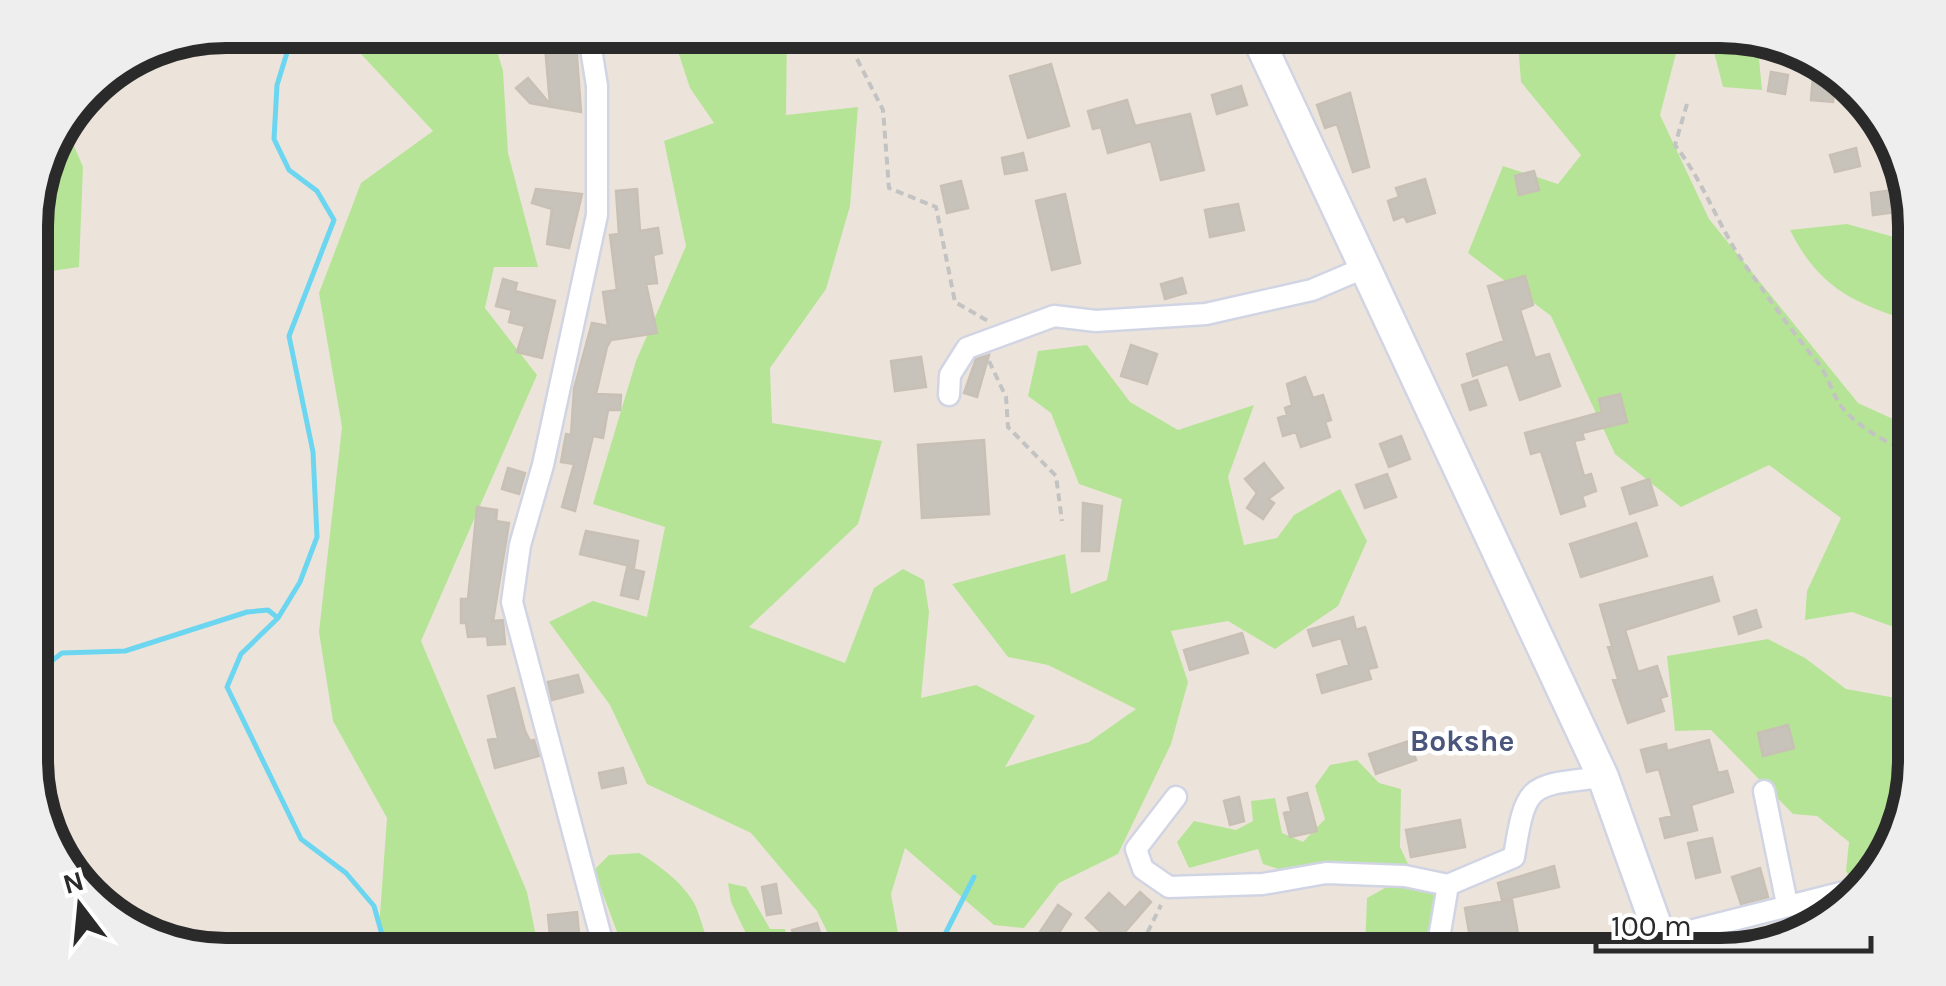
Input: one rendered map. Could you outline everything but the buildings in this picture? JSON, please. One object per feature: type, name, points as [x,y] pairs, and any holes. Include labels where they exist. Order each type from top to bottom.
[{"type":"main road","points":[[1263,48],[1603,777],[1661,938]]},
{"type":"street","points":[[591,48],[597,86],[597,215],[542,466],[520,545],[512,602],[547,748],[601,938]]},
{"type":"street","points":[[948,395],[950,376],[967,348],[1054,316],[1096,320],[1206,314],[1312,290],[1366,267]]},
{"type":"street","points":[[1176,796],[1136,849],[1143,869],[1169,886],[1263,884],[1326,874],[1405,876],[1448,884],[1514,857],[1520,819],[1529,794],[1538,786],[1603,777]]},
{"type":"street","points":[[1764,792],[1787,904]]},
{"type":"street","points":[[1439,938],[1448,884]]},
{"type":"street","points":[[1690,938],[1787,904],[1840,892]]},
{"type":"path","points":[[857,60],[883,110],[889,188],[936,207],[955,302],[1010,332]]},
{"type":"path","points":[[1687,104],[1675,145],[1698,176],[1745,265],[1772,298],[1790,333],[1820,366],[1844,410],[1898,448]]},
{"type":"path","points":[[981,343],[1006,397],[1008,426],[1056,476],[1062,521]]},
{"type":"path","points":[[1144,938],[1169,886]]},
{"type":"green space","points":[[355,48],[496,48],[503,71],[508,153],[538,267],[494,267],[485,308],[537,375],[421,641],[527,892],[536,938],[378,938],[387,818],[333,721],[319,632],[342,427],[319,293],[361,183],[433,131]]},
{"type":"green space","points":[[677,48],[787,48],[786,115],[858,107],[850,206],[826,289],[770,368],[772,423],[882,441],[858,524],[749,627],[845,663],[874,588],[903,569],[924,580],[929,612],[921,698],[976,685],[1035,716],[1005,767],[1089,742],[1136,709],[1048,665],[1008,657],[952,584],[1065,554],[1071,594],[1107,580],[1122,499],[1079,484],[1051,413],[1028,396],[1038,351],[1087,345],[1130,402],[1178,430],[1254,405],[1228,477],[1244,545],[1277,538],[1294,515],[1340,489],[1367,541],[1338,606],[1275,649],[1228,621],[1171,631],[1188,682],[1171,744],[1118,854],[1059,883],[1024,928],[994,925],[905,848],[891,894],[899,938],[830,938],[817,911],[751,833],[647,784],[610,705],[549,622],[593,601],[647,617],[665,527],[593,504],[636,361],[686,246],[664,141],[714,123],[690,88]]},
{"type":"green space","points":[[1518,48],[1677,48],[1660,115],[1709,219],[1858,403],[1898,421],[1898,629],[1852,612],[1805,620],[1807,591],[1841,518],[1769,465],[1681,507],[1615,454],[1551,316],[1468,253],[1503,166],[1558,184],[1581,155],[1521,82]]},
{"type":"green space","points":[[1713,48],[1758,52],[1762,90],[1723,87]]},
{"type":"green space","points":[[71,139],[83,167],[79,267],[48,272],[49,202],[57,168]]},
{"type":"green space","points":[[1847,224],[1898,238],[1898,317],[1857,301],[1827,281],[1790,230]]},
{"type":"green space","points":[[1768,639],[1805,658],[1846,689],[1898,698],[1895,795],[1880,839],[1851,881],[1846,871],[1849,842],[1817,816],[1793,814],[1711,730],[1675,731],[1667,656]]},
{"type":"green space","points":[[1357,760],[1379,783],[1401,789],[1400,847],[1409,866],[1284,871],[1263,864],[1258,849],[1189,868],[1177,842],[1194,821],[1236,830],[1253,821],[1251,801],[1275,798],[1282,833],[1303,842],[1325,819],[1315,786],[1330,765]]},
{"type":"green space","points":[[639,853],[663,869],[686,891],[707,938],[619,938],[594,870],[609,855]]},
{"type":"green space","points":[[728,883],[746,887],[770,929],[785,929],[787,938],[748,938],[731,902]]},
{"type":"green space","points":[[1394,883],[1434,891],[1432,938],[1365,938],[1367,898]]},
{"type":"waterway","points":[[288,48],[277,85],[274,139],[289,170],[317,191],[334,220],[289,336],[313,452],[317,537],[300,582],[278,618],[241,654],[227,687],[301,839],[346,873],[374,906],[383,938]]},
{"type":"waterway","points":[[48,664],[62,653],[125,651],[247,612],[268,610],[278,618]]},
{"type":"waterway","points":[[943,938],[974,877]]},
{"type":"district","name":"Bokshe","points":[[1462,741]]}]
